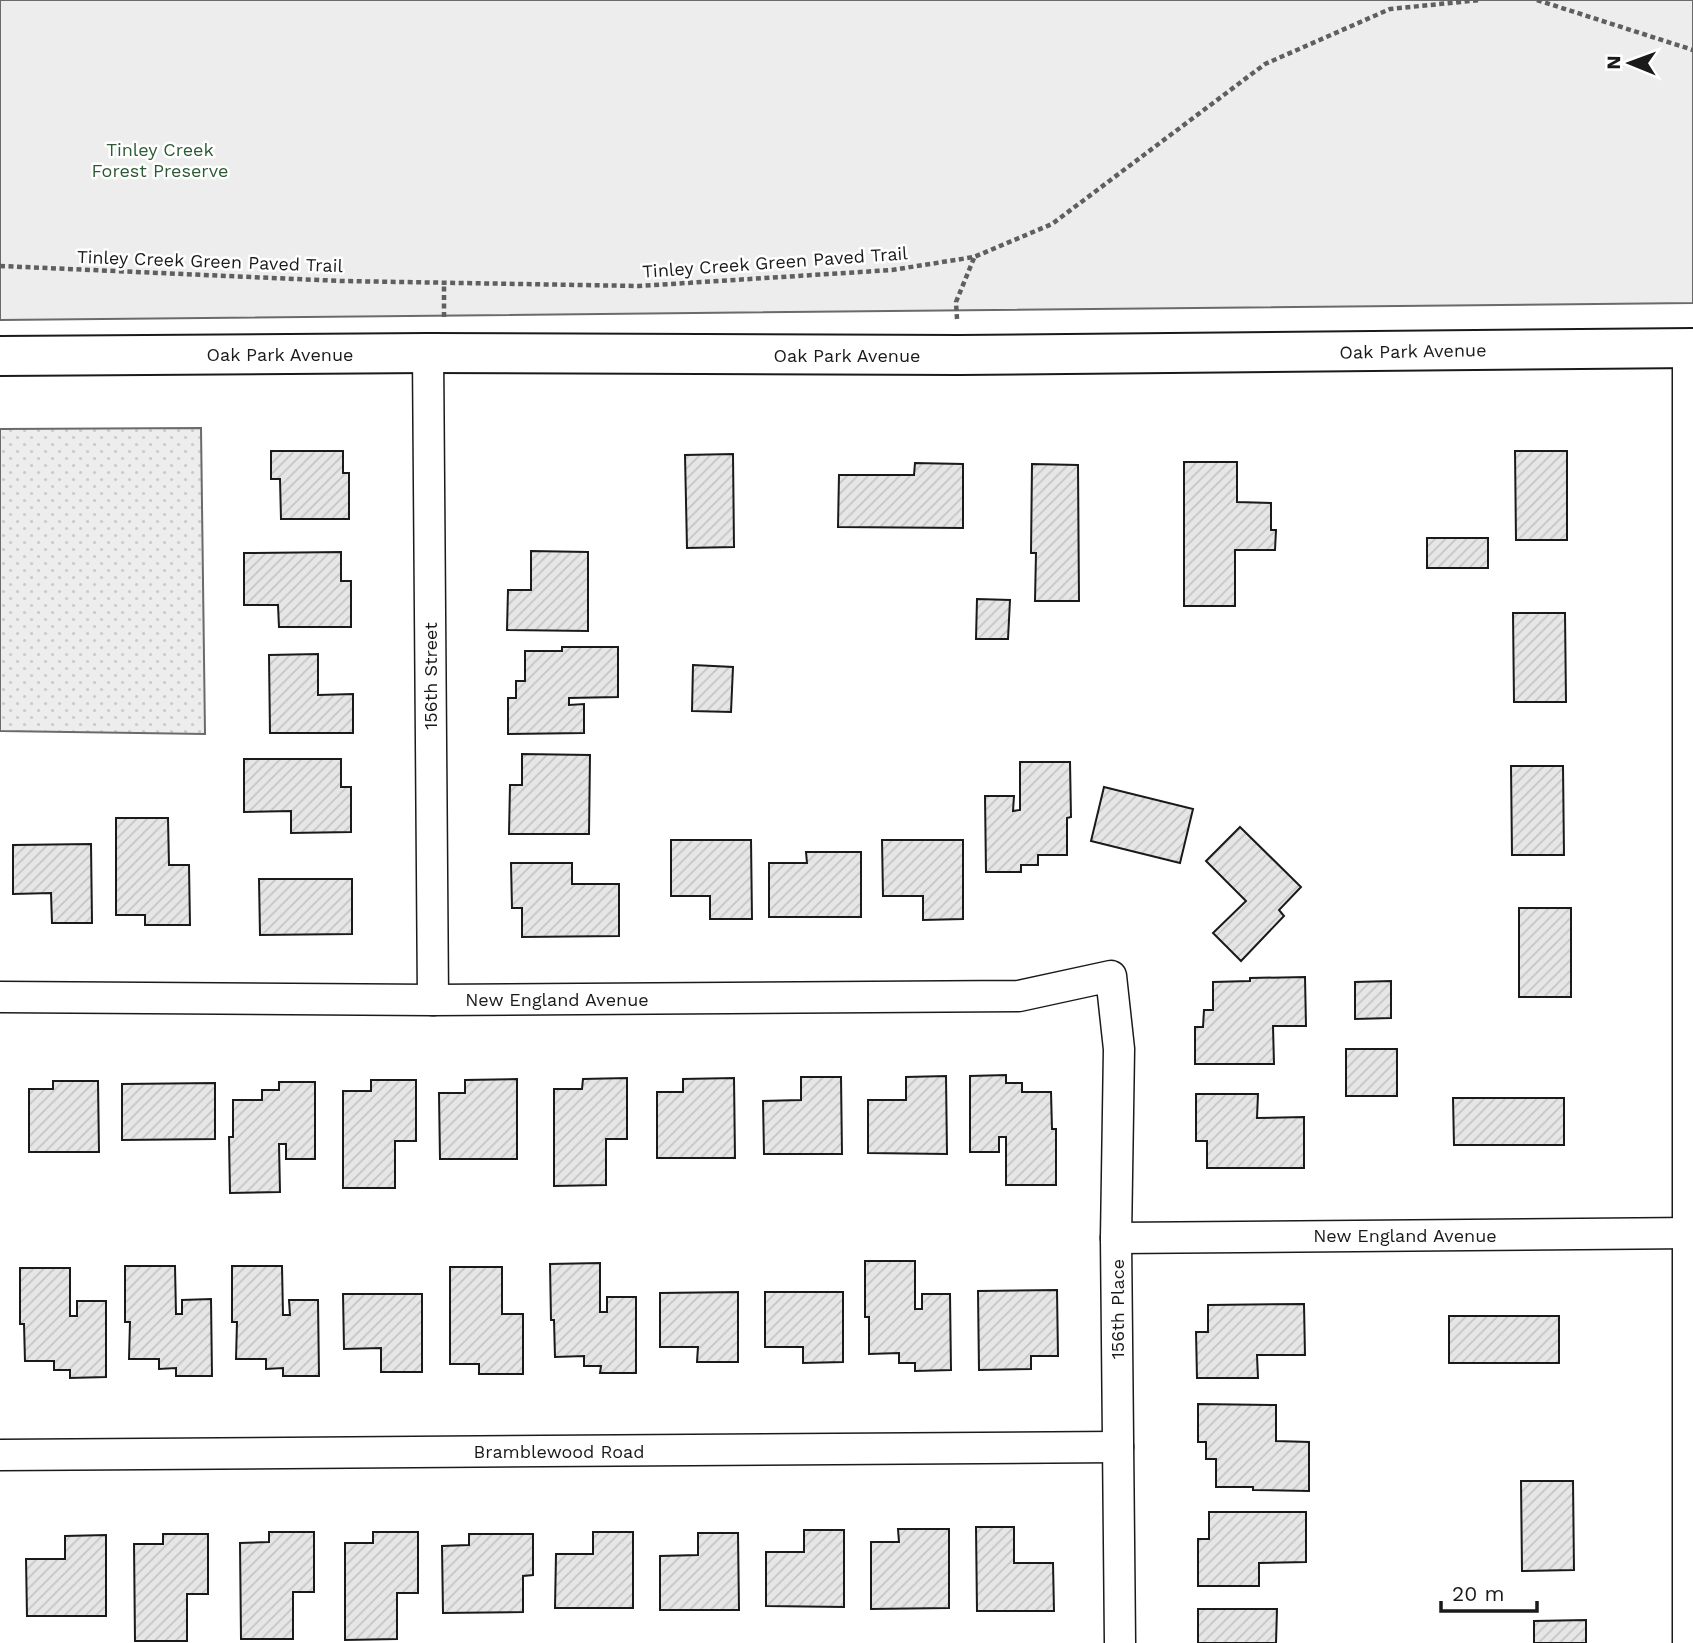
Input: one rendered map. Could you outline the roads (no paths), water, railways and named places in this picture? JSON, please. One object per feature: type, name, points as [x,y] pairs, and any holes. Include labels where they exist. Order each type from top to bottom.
[{"type":"street","name":"Oak Park Avenue","points":[[0,356],[428,353],[959,355],[1690,348]]},
{"type":"street","points":[[1688,1643],[1690,348]]},
{"type":"street","name":"156th Street","points":[[428,353],[433,1000]]},
{"type":"street","name":"New England Avenue","points":[[0,997],[433,1000],[1019,996],[1111,976]]},
{"type":"street","name":"156th Place","points":[[1111,976],[1119,1049],[1116,1238],[1121,1643]]},
{"type":"street","name":"New England Avenue","points":[[1116,1238],[1690,1233]]},
{"type":"street","name":"Bramblewood Road","points":[[0,1455],[1118,1447]]},
{"type":"park label","name":"Tinley Creek Forest Preserve","points":[[160,159]]}]
